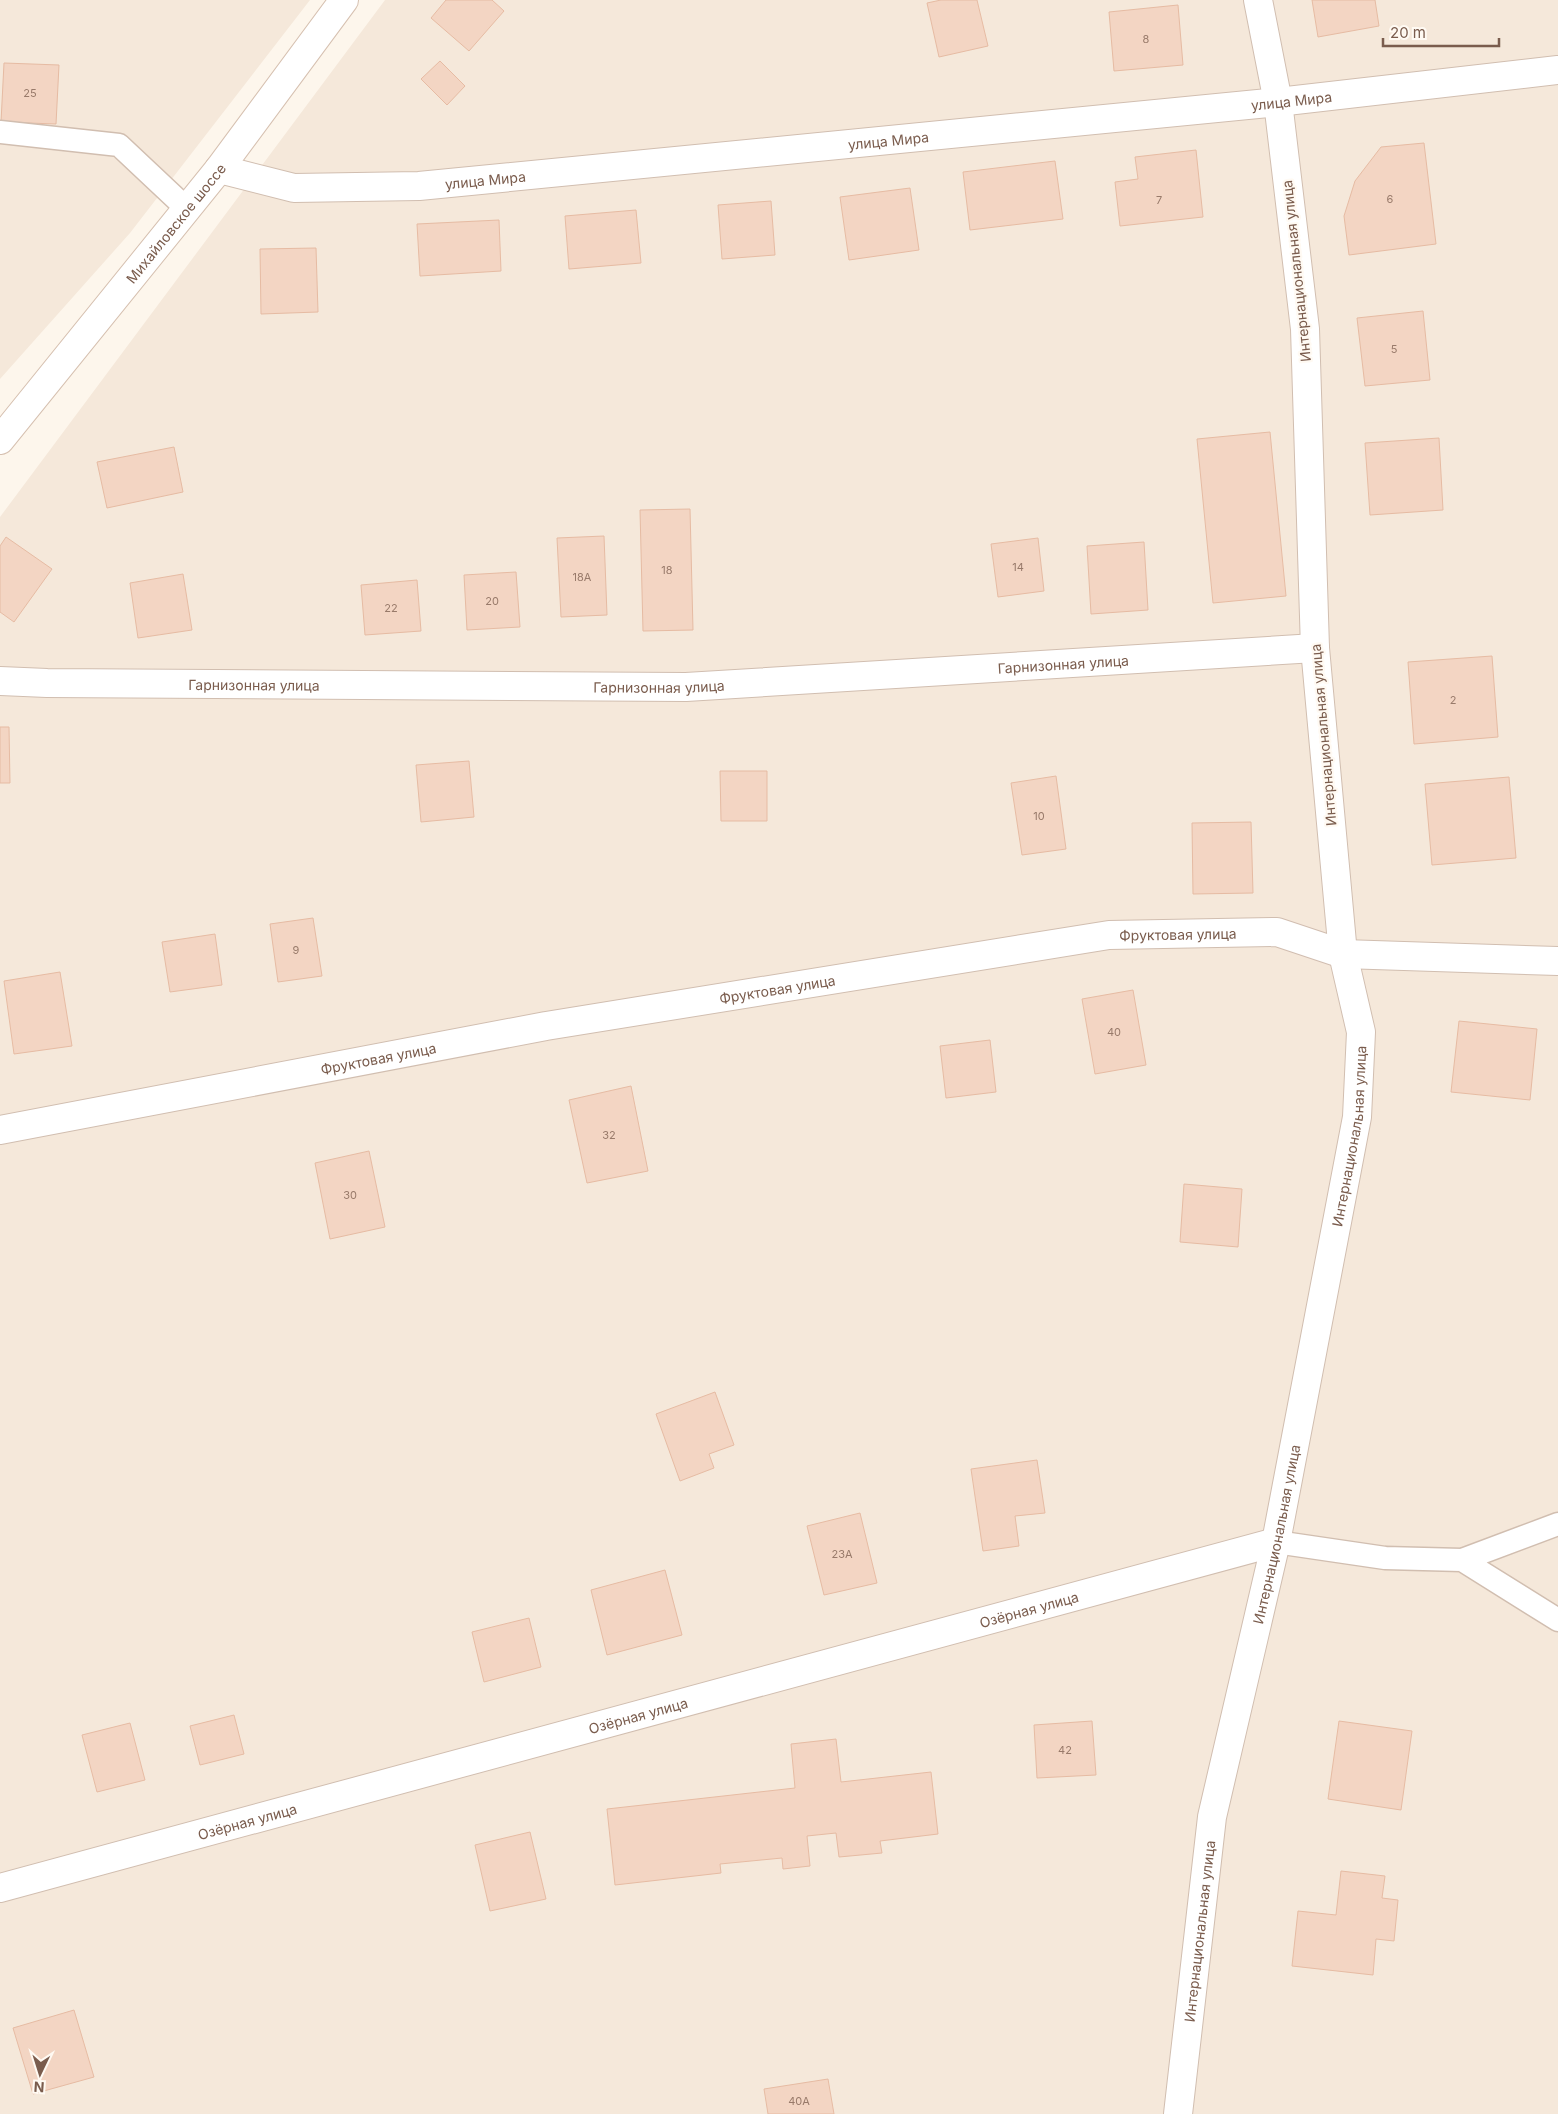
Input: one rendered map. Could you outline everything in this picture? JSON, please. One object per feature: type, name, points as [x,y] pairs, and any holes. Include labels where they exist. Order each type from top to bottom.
[{"type":"street","name":"Михайловское шоссе","points":[[0,440],[219,169],[344,0]]},
{"type":"street","name":"Интернациональная улица","points":[[1178,2114],[1212,1817],[1276,1542],[1357,1117],[1361,1032],[1343,954],[1315,648],[1305,329],[1278,102],[1258,0]]},
{"type":"street","name":"улица Мира","points":[[219,169],[294,188],[419,186],[1278,102],[1558,70]]},
{"type":"street","name":"Гарнизонная улица","points":[[0,680],[57,683],[686,687],[1315,648]]},
{"type":"street","name":"Фруктовая улица","points":[[0,1130],[546,1026],[1109,936],[1277,932],[1343,954],[1558,961]]},
{"type":"street","name":"Озёрная улица","points":[[0,1888],[1276,1542]]},
{"type":"lane","points":[[0,132],[119,145],[186,208]]},
{"type":"lane","points":[[1276,1542],[1385,1558],[1462,1560],[1558,1524]]},
{"type":"lane","points":[[1462,1560],[1558,1620]]},
{"type":"shaded area","points":[[0,0],[310,0],[130,233],[0,379]]},
{"type":"shaded area","points":[[385,0],[1558,0],[1558,2114],[0,2114],[0,517]]},
{"type":"building","points":[[446,0],[492,0],[504,11],[469,51],[431,18]]},
{"type":"building","points":[[941,0],[977,0],[988,46],[939,57],[927,3]]},
{"type":"building","points":[[1312,0],[1375,0],[1379,26],[1318,37]]},
{"type":"building","points":[[1178,5],[1183,65],[1114,71],[1109,12]]},
{"type":"building","points":[[440,61],[465,86],[447,105],[421,79]]},
{"type":"building","points":[[4,63],[59,65],[56,124],[1,122]]},
{"type":"building","points":[[1424,143],[1436,244],[1349,255],[1344,216],[1355,181],[1381,147]]},
{"type":"building","points":[[1196,150],[1203,217],[1120,226],[1115,182],[1138,179],[1135,157]]},
{"type":"building","points":[[1055,161],[1063,219],[970,230],[963,172]]},
{"type":"building","points":[[910,188],[919,250],[849,260],[840,197]]},
{"type":"building","points":[[771,201],[775,255],[722,259],[718,205]]},
{"type":"building","points":[[636,210],[641,263],[569,269],[565,216]]},
{"type":"building","points":[[499,220],[501,271],[420,276],[417,224]]},
{"type":"building","points":[[316,248],[318,312],[261,314],[260,249]]},
{"type":"building","points":[[1423,311],[1430,380],[1365,386],[1357,318]]},
{"type":"building","points":[[1270,432],[1286,596],[1213,603],[1197,439]]},
{"type":"building","points":[[1439,438],[1443,510],[1370,515],[1365,443]]},
{"type":"building","points":[[174,447],[183,492],[107,508],[97,462]]},
{"type":"building","points":[[690,509],[693,630],[643,631],[640,510]]},
{"type":"building","points":[[604,536],[607,615],[561,617],[557,538]]},
{"type":"building","points":[[6,537],[52,569],[14,622],[0,612],[0,546]]},
{"type":"building","points":[[1038,538],[1044,591],[998,597],[991,544]]},
{"type":"building","points":[[1144,542],[1148,610],[1091,614],[1087,546]]},
{"type":"building","points":[[516,572],[520,627],[467,630],[464,575]]},
{"type":"building","points":[[183,574],[192,630],[138,638],[130,583]]},
{"type":"building","points":[[417,580],[421,631],[365,635],[361,585]]},
{"type":"building","points":[[1492,656],[1498,737],[1414,744],[1408,662]]},
{"type":"building","points":[[0,727],[9,727],[10,783],[0,783]]},
{"type":"building","points":[[469,761],[474,817],[421,822],[416,765]]},
{"type":"building","points":[[720,771],[767,771],[767,821],[721,821]]},
{"type":"building","points":[[1056,776],[1066,849],[1022,855],[1011,783]]},
{"type":"building","points":[[1509,777],[1516,858],[1432,865],[1425,784]]},
{"type":"building","points":[[1251,822],[1253,893],[1193,894],[1192,823]]},
{"type":"building","points":[[313,918],[322,976],[278,982],[270,924]]},
{"type":"building","points":[[215,934],[222,985],[170,992],[162,942]]},
{"type":"building","points":[[60,972],[72,1046],[14,1054],[4,981]]},
{"type":"building","points":[[1133,990],[1146,1065],[1095,1074],[1082,999]]},
{"type":"building","points":[[1459,1021],[1537,1029],[1530,1100],[1451,1092]]},
{"type":"building","points":[[990,1040],[996,1092],[946,1098],[940,1046]]},
{"type":"building","points":[[631,1086],[648,1171],[587,1183],[569,1100]]},
{"type":"building","points":[[369,1151],[385,1227],[330,1239],[315,1163]]},
{"type":"building","points":[[1184,1184],[1242,1189],[1238,1247],[1180,1242]]},
{"type":"building","points":[[715,1392],[734,1445],[709,1454],[714,1468],[680,1481],[656,1414]]},
{"type":"building","points":[[1037,1460],[1045,1513],[1015,1516],[1019,1546],[983,1551],[971,1469]]},
{"type":"building","points":[[860,1513],[877,1583],[824,1595],[807,1526]]},
{"type":"building","points":[[665,1570],[682,1635],[607,1655],[591,1590]]},
{"type":"building","points":[[529,1618],[541,1667],[484,1682],[472,1632]]},
{"type":"building","points":[[234,1715],[244,1754],[200,1765],[190,1726]]},
{"type":"building","points":[[1092,1721],[1096,1775],[1037,1778],[1034,1725]]},
{"type":"building","points":[[1339,1721],[1412,1731],[1401,1810],[1328,1799]]},
{"type":"building","points":[[130,1723],[145,1780],[97,1792],[82,1735]]},
{"type":"building","points":[[836,1739],[841,1782],[931,1772],[938,1834],[880,1841],[882,1853],[839,1857],[836,1833],[807,1836],[810,1866],[783,1869],[782,1858],[720,1864],[721,1873],[615,1885],[607,1809],[795,1788],[791,1744]]},
{"type":"building","points":[[530,1832],[546,1899],[490,1911],[475,1845]]},
{"type":"building","points":[[1341,1871],[1385,1876],[1382,1898],[1398,1900],[1394,1941],[1376,1939],[1373,1975],[1292,1966],[1298,1911],[1336,1915]]},
{"type":"building","points":[[74,2010],[94,2077],[33,2094],[13,2028]]},
{"type":"building","points":[[828,2079],[834,2114],[768,2114],[764,2089]]}]
